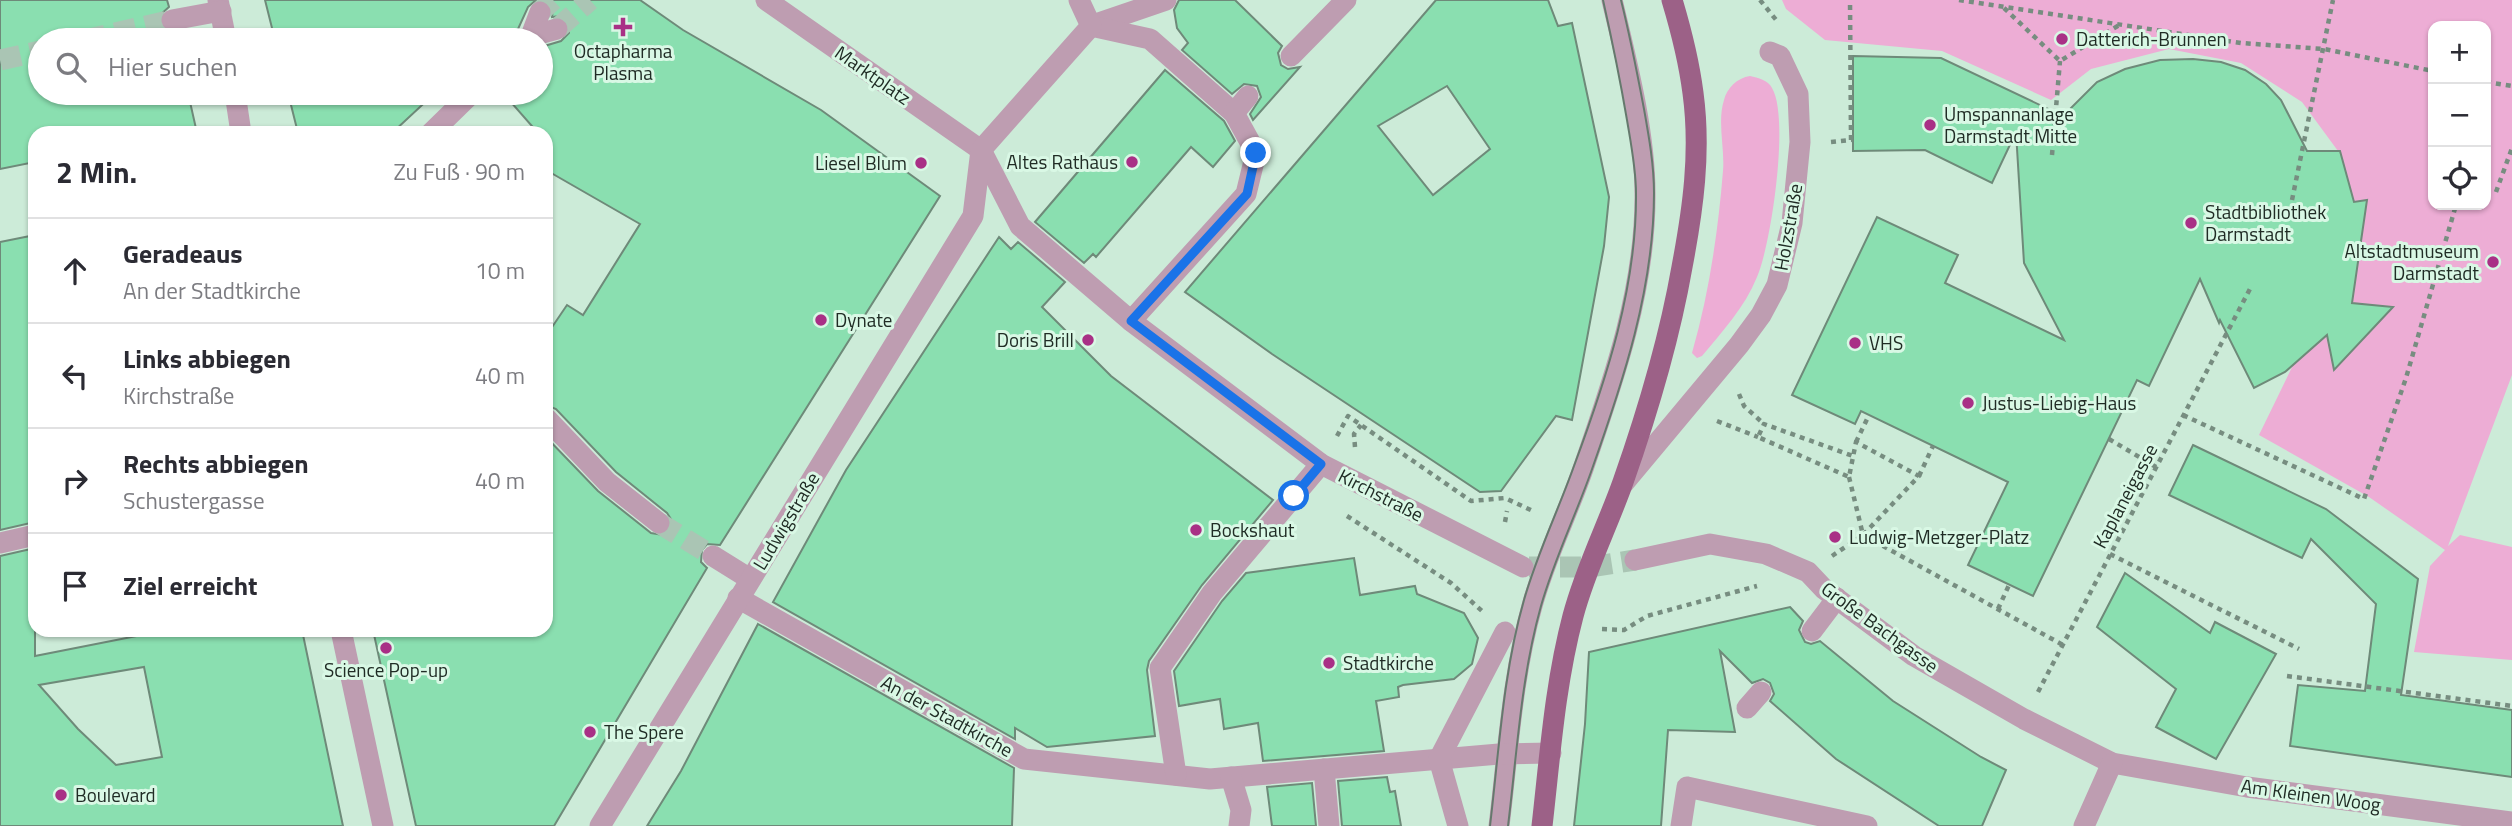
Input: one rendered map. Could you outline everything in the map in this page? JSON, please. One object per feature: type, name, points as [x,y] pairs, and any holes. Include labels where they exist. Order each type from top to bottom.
[{"type":"main road","name":"Holzstraße","points":[[1551,753],[1562,665],[1580,593],[1622,485],[1652,397],[1670,331],[1694,197],[1697,159],[1693,93],[1672,0]]},
{"type":"main road","points":[[1542,826],[1551,753]]},
{"type":"street","name":"Marktplatz","points":[[766,0],[981,150]]},
{"type":"street","points":[[1079,0],[1091,26]]},
{"type":"street","points":[[981,150],[1091,26],[1166,0]]},
{"type":"street","points":[[1291,56],[1346,0]]},
{"type":"street","points":[[1499,826],[1500,754],[1532,603],[1583,470],[1612,384],[1629,321],[1639,268],[1645,221],[1644,179],[1632,92],[1612,0]]},
{"type":"street","points":[[172,20],[219,6],[224,28]]},
{"type":"street","points":[[533,28],[540,12]]},
{"type":"street","points":[[1091,26],[1150,39],[1230,109],[1256,153],[1247,194],[1131,321]]},
{"type":"street","points":[[553,30],[557,29]]},
{"type":"street","name":"Holzstraße","points":[[1622,485],[1739,345],[1761,315],[1777,285],[1792,223],[1800,110],[1798,94],[1780,56],[1770,52]]},
{"type":"street","points":[[1230,109],[1248,96]]},
{"type":"street","points":[[236,105],[240,126]]},
{"type":"street","points":[[438,126],[460,105]]},
{"type":"street","name":"Ludwigstraße","points":[[600,826],[973,216],[981,150]]},
{"type":"street","name":"Kirchstraße","points":[[981,150],[1020,226],[1131,321],[1321,464],[1523,567]]},
{"type":"street","points":[[553,425],[607,482],[659,523]]},
{"type":"street","points":[[1176,775],[1160,668],[1212,593],[1321,464]]},
{"type":"street","points":[[0,542],[28,536]]},
{"type":"street","name":"Große Bachgasse","points":[[1635,560],[1710,544],[1766,554],[1808,572],[1824,589],[1914,656],[2024,719],[2112,763]]},
{"type":"street","points":[[713,556],[750,579]]},
{"type":"street","name":"An der Stadtkirche","points":[[738,598],[1024,759],[1210,779],[1500,754],[1551,753]]},
{"type":"street","points":[[1812,631],[1837,598]]},
{"type":"street","points":[[1458,826],[1439,759],[1505,632]]},
{"type":"street","points":[[342,637],[383,826]]},
{"type":"street","points":[[2084,826],[2112,763]]},
{"type":"street","name":"Am Kleinen Woog","points":[[2112,763],[2247,787],[2512,822]]},
{"type":"street","points":[[1324,769],[1329,826]]},
{"type":"street","points":[[1231,777],[1241,810],[1239,826]]},
{"type":"street","points":[[1681,826],[1687,788],[1867,826]]},
{"type":"path","points":[[1821,143],[1851,140],[1850,0]]},
{"type":"path","points":[[1959,0],[2241,43],[2325,48],[2428,70]]},
{"type":"path","points":[[2292,200],[2333,0]]},
{"type":"path","points":[[2002,6],[2060,61]]},
{"type":"path","points":[[2060,61],[2121,24]]},
{"type":"path","points":[[2052,155],[2060,61]]},
{"type":"path","points":[[2491,83],[2512,86]]},
{"type":"path","points":[[2491,192],[2496,192],[2512,148]]},
{"type":"path","points":[[2183,415],[2364,499],[2406,378],[2455,210]]},
{"type":"path","name":"Kaplaneigasse","points":[[2024,719],[2251,287]]},
{"type":"path","points":[[1734,383],[1744,406],[1764,424],[1853,456]]},
{"type":"path","points":[[1870,415],[1856,442],[1849,477],[1863,535],[2063,645]]},
{"type":"path","points":[[1321,464],[1349,416],[1471,501],[1505,498],[1541,515]]},
{"type":"path","points":[[1707,417],[1849,477]]},
{"type":"path","points":[[1758,438],[1764,424]]},
{"type":"path","points":[[1354,447],[1354,434],[1361,425]]},
{"type":"path","points":[[2109,439],[2156,467]]},
{"type":"path","points":[[1856,442],[1919,476]]},
{"type":"path","points":[[1624,630],[1647,615],[1808,572],[1863,535],[1919,476],[1933,446]]},
{"type":"path","points":[[1303,485],[1451,583],[1505,632]]},
{"type":"path","points":[[2110,554],[2299,649]]},
{"type":"path","points":[[1997,609],[2009,585]]},
{"type":"path","points":[[2287,676],[2512,706]]},
{"type":"shaded area","points":[[1782,0],[2512,0],[2512,375],[2448,546],[2460,535],[2512,547],[2512,660],[2414,652],[2430,566],[2445,550],[2369,497],[2259,435],[2295,361],[2338,151],[2302,102],[2241,63],[2169,49],[2091,69],[2051,100],[1942,51],[1825,40],[1786,9]]},
{"type":"shaded area","points":[[1750,76],[1770,85],[1777,103],[1779,153],[1768,238],[1757,277],[1746,299],[1717,338],[1702,356],[1697,358],[1692,353],[1708,286],[1721,194],[1722,108],[1730,88],[1737,81]]},
{"type":"building","points":[[0,0],[167,0],[169,7],[160,15],[159,23],[163,28],[28,28],[28,105],[191,105],[195,126],[28,126],[28,163],[0,169]]},
{"type":"building","points":[[265,0],[536,0],[528,7],[518,28],[272,28]]},
{"type":"building","points":[[545,0],[640,0],[683,30],[821,110],[940,196],[720,545],[707,544],[702,550],[701,562],[707,568],[554,826],[416,826],[375,637],[553,637],[553,444],[598,491],[651,533],[663,535],[672,526],[667,513],[616,472],[553,408],[553,326],[567,305],[583,315],[640,224],[553,174],[553,126],[532,126],[514,105],[553,105],[553,43],[561,41],[569,33],[567,20],[560,16],[552,17],[553,9]]},
{"type":"building","points":[[1179,0],[1235,0],[1282,46],[1278,53],[1281,65],[1288,69],[1300,67],[1253,120],[1250,114],[1261,97],[1257,86],[1244,84],[1232,94],[1182,50],[1188,43],[1177,28],[1174,10]]},
{"type":"building","points":[[1436,0],[1548,0],[1558,26],[1572,23],[1609,197],[1604,246],[1572,420],[1556,416],[1501,491],[1480,492],[1272,354],[1185,292]],"holes":[[[1447,86],[1490,149],[1433,195],[1378,126]]]},
{"type":"building","points":[[1853,56],[1941,58],[2063,116],[2097,82],[2125,69],[2160,60],[2221,62],[2245,70],[2266,84],[2281,100],[2307,151],[2340,151],[2354,202],[2367,200],[2352,303],[2393,307],[2334,370],[2327,335],[2285,372],[2254,388],[2220,320],[2219,323],[2200,279],[2149,386],[2137,380],[2033,596],[1968,565],[2008,482],[1861,411],[1855,424],[1792,395],[1877,217],[1958,255],[1945,283],[2064,340],[2024,263],[2016,132],[1992,183],[1925,150],[1853,151]]},
{"type":"building","name":"Altes Rathaus","points":[[1165,70],[1224,121],[1235,141],[1213,167],[1191,147],[1096,257],[1093,254],[1084,263],[1035,222]]},
{"type":"building","points":[[291,105],[422,105],[400,126],[296,126]]},
{"type":"building","points":[[28,236],[28,524],[0,530],[0,242]]},
{"type":"building","points":[[999,237],[1011,249],[1018,242],[1065,282],[1042,307],[1111,376],[1273,500],[1202,585],[1149,661],[1147,670],[1155,736],[1047,747],[1015,728],[1015,739],[773,602],[846,470]]},
{"type":"building","points":[[2193,445],[2326,509],[2418,579],[2401,695],[2512,710],[2512,777],[2290,746],[2298,685],[2365,691],[2376,604],[2311,539],[2302,558],[2169,495]]},
{"type":"building","points":[[28,550],[28,637],[35,637],[35,656],[131,637],[303,637],[343,826],[0,826],[0,556]],"holes":[[[144,667],[162,757],[116,765],[78,729],[39,685]]]},
{"type":"building","name":"Stadtkirche","points":[[1354,558],[1360,595],[1415,586],[1417,594],[1464,613],[1478,638],[1472,664],[1454,679],[1403,685],[1398,687],[1399,697],[1376,701],[1384,751],[1263,761],[1258,723],[1224,729],[1220,699],[1179,706],[1174,671],[1222,601],[1246,573]]},
{"type":"building","points":[[2125,573],[2210,633],[2215,622],[2276,654],[2216,759],[2156,727],[2176,689],[2097,627]]},
{"type":"building","points":[[1790,607],[1803,621],[1799,630],[1805,642],[1811,644],[1820,641],[1893,701],[2006,770],[1982,826],[1939,826],[1836,759],[1770,701],[1774,694],[1770,683],[1763,679],[1752,683],[1720,651],[1735,732],[1668,730],[1661,826],[1574,826],[1585,724],[1589,652]]},
{"type":"building","points":[[758,624],[1014,768],[1012,826],[647,826],[681,771]]},
{"type":"building","points":[[1387,777],[1390,792],[1395,791],[1401,826],[1342,826],[1338,781]]},
{"type":"building","points":[[1312,783],[1316,826],[1272,826],[1267,787]]},
{"type":"tunnel","points":[[540,12],[553,0]]},
{"type":"tunnel","points":[[557,29],[590,0]]},
{"type":"tunnel","points":[[137,28],[172,20]]},
{"type":"tunnel","points":[[0,60],[28,54]]},
{"type":"tunnel","points":[[659,523],[713,556]]},
{"type":"tunnel","points":[[1529,567],[1590,567],[1635,560]]},
{"type":"tram line","points":[[1490,826],[1511,656],[1524,600],[1608,367],[1631,263],[1635,228],[1634,166],[1622,90],[1603,0]]},
{"type":"tram line","points":[[1508,826],[1520,715],[1534,633],[1552,572],[1585,489],[1625,369],[1643,300],[1649,264],[1653,229],[1652,162],[1621,0]]},
{"type":"place","name":"Octapharma Plasma","points":[[623,27]]},
{"type":"place","name":"Datterich-Brunnen","points":[[2062,39]]},
{"type":"place","name":"Umspannanlage Darmstadt Mitte","points":[[1930,125]]},
{"type":"place","name":"Altes Rathaus","points":[[1132,162]]},
{"type":"place","name":"Liesel Blum","points":[[921,163]]},
{"type":"place","name":"Stadtbibliothek Darmstadt","points":[[2191,223]]},
{"type":"place","name":"Altstadtmuseum Darmstadt","points":[[2493,262]]},
{"type":"place","name":"Dynate","points":[[821,320]]},
{"type":"place","name":"Doris Brill","points":[[1088,340]]},
{"type":"place","name":"VHS","points":[[1855,343]]},
{"type":"place","name":"Justus-Liebig-Haus","points":[[1968,403]]},
{"type":"place","name":"Bockshaut","points":[[1196,530]]},
{"type":"place","name":"Ludwig-Metzger-Platz","points":[[1835,537]]},
{"type":"place","name":"Science Pop-up","points":[[386,648]]},
{"type":"place","name":"Stadtkirche","points":[[1329,663]]},
{"type":"place","name":"The Spere","points":[[590,732]]},
{"type":"place","name":"Boulevard","points":[[61,795]]},
{"type":"route","points":[[1256,153],[1247,194],[1131,321],[1321,464],[1294,496]]}]
